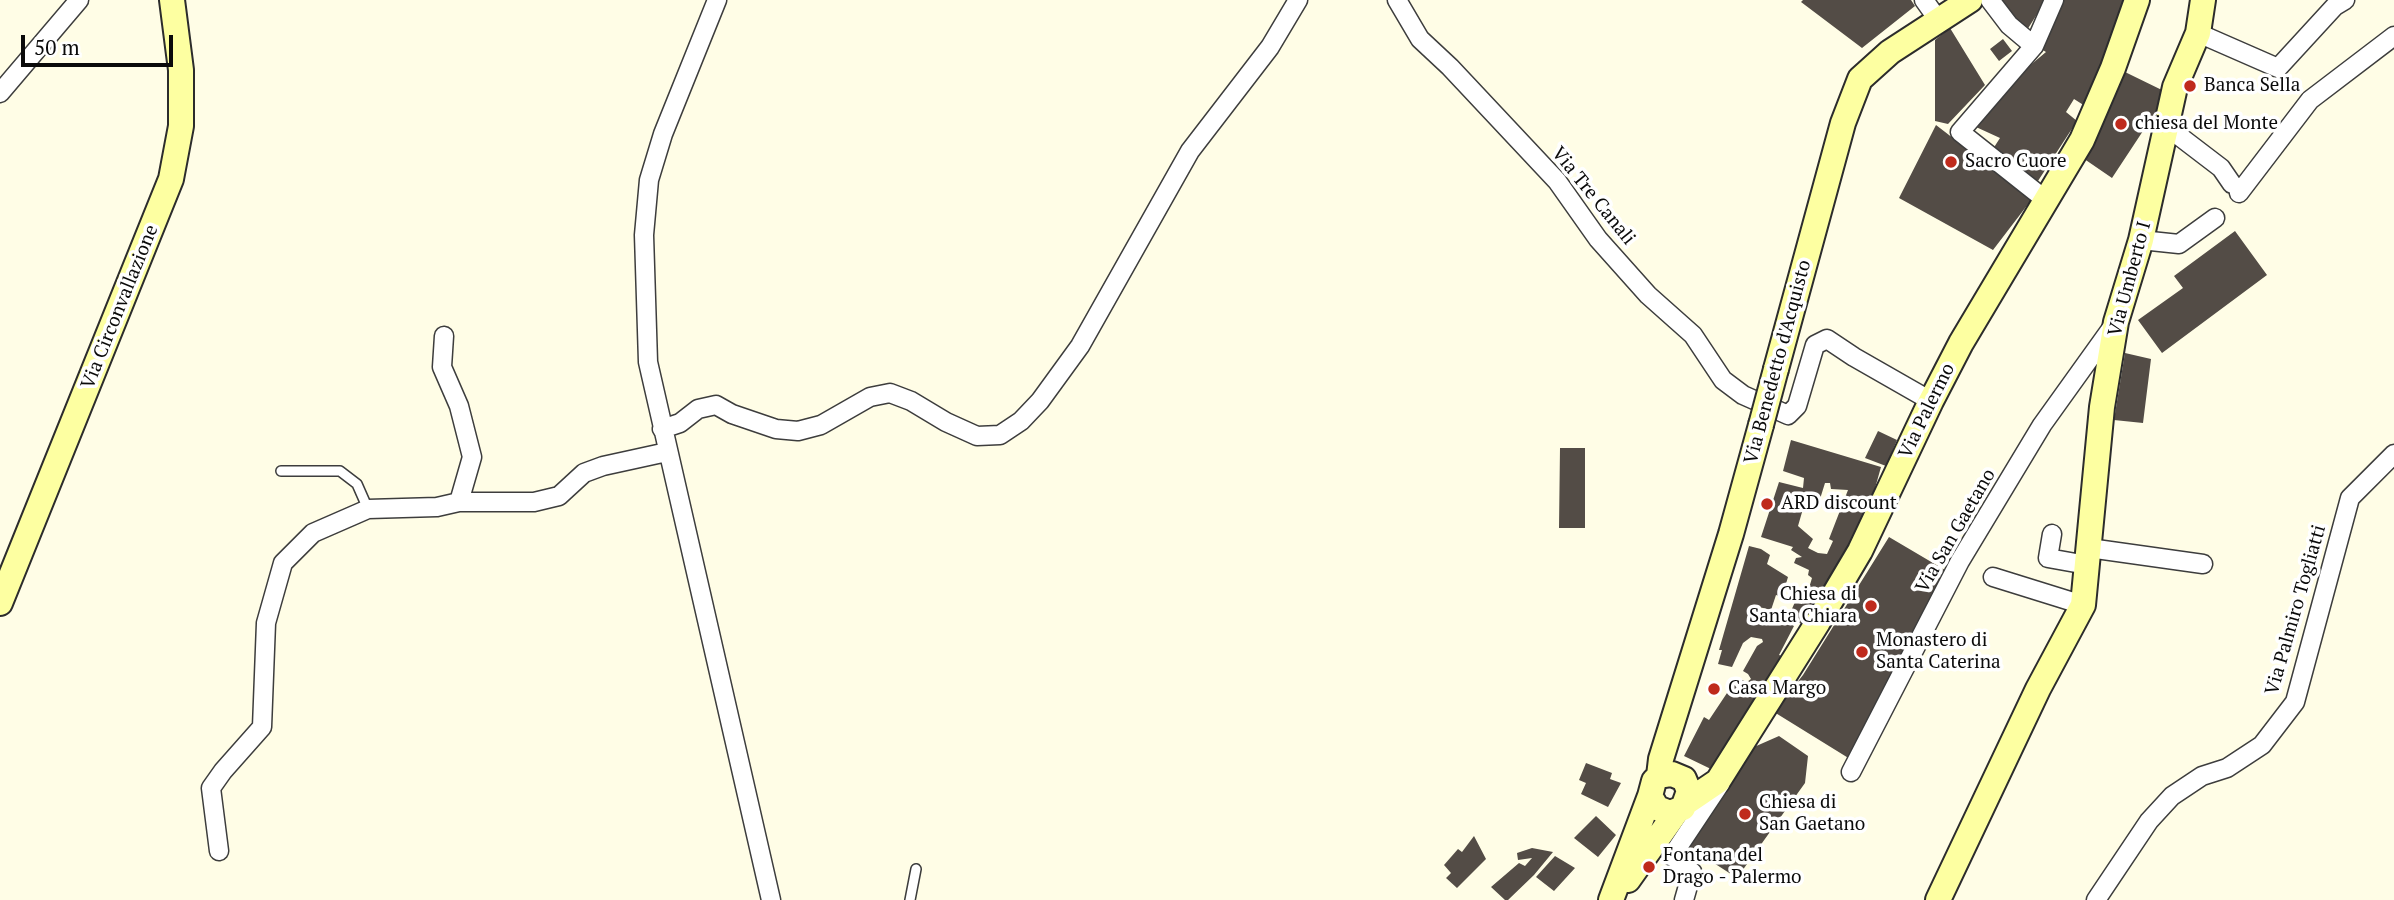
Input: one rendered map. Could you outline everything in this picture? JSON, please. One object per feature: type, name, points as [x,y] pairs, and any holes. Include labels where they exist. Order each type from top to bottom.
[{"type":"street","points":[[3,84],[79,0]]},
{"type":"street","name":"Via Circonvallazione","points":[[0,603],[171,179],[181,126],[181,70],[172,0]]},
{"type":"street","points":[[717,0],[663,134],[649,180],[644,235],[648,362],[772,900]]},
{"type":"street","points":[[662,429],[680,423],[698,409],[716,405],[732,414],[776,429],[798,432],[821,425],[870,397],[890,393],[911,401],[946,422],[977,436],[1000,435],[1021,421],[1040,401],[1080,346],[1190,151],[1270,47],[1298,0]]},
{"type":"street","name":"Via Tre Canali","points":[[1397,0],[1420,39],[1450,67],[1557,181],[1598,239],[1648,295],[1693,335],[1723,380],[1764,415]]},
{"type":"street","points":[[1924,0],[1939,21]]},
{"type":"street","name":"Via Benedetto d'Acquisto","points":[[1612,900],[1655,786],[1731,534],[1843,123],[1860,79],[1889,52],[1970,0]]},
{"type":"street","points":[[1990,0],[2009,25],[2034,46]]},
{"type":"street","points":[[2047,201],[1960,132],[2034,46],[2054,0]]},
{"type":"street","name":"Via Palermo","points":[[1682,807],[1718,781],[1860,551],[1961,343],[2047,201],[2087,128],[2113,68],[2137,0]]},
{"type":"street","name":"Via Umberto I","points":[[1938,900],[2038,689],[2083,605],[2103,400],[2116,322],[2141,240],[2175,87],[2198,33],[2203,0]]},
{"type":"street","points":[[2198,33],[2278,68],[2335,6],[2345,0]]},
{"type":"street","points":[[2166,126],[2221,168],[2236,188],[2310,100],[2394,36]]},
{"type":"street","points":[[2141,240],[2179,244],[2215,218]]},
{"type":"street","name":"Via San Gaetano","points":[[1851,772],[1960,561],[2042,425],[2116,322]]},
{"type":"street","points":[[444,336],[442,367],[459,406],[472,457],[459,502]]},
{"type":"street","points":[[1764,415],[1788,415],[1797,406],[1815,345],[1827,339],[1931,401]]},
{"type":"street","points":[[219,851],[212,788],[223,771],[262,727],[266,623],[283,563],[313,533],[368,509],[437,507],[459,502],[534,502],[559,496],[584,473],[603,466],[667,452]]},
{"type":"street","name":"Via Palmiro Togliatti","points":[[2096,900],[2149,821],[2172,796],[2202,776],[2227,768],[2262,745],[2295,702],[2350,498],[2394,454]]},
{"type":"street","points":[[2052,534],[2049,558],[2088,556],[2203,564]]},
{"type":"street","points":[[1993,577],[2083,605]]},
{"type":"street","points":[[1612,900],[1682,807],[1689,791],[1684,779],[1672,774],[1655,786],[1657,808],[1663,812],[1682,807]]},
{"type":"street","points":[[1684,900],[1692,872],[1672,856],[1721,785],[1718,781]]},
{"type":"lane","points":[[281,471],[340,471],[357,484],[368,509]]},
{"type":"lane","points":[[910,900],[916,869]]},
{"type":"building","points":[[1911,0],[1915,6],[1862,48],[1801,2]]},
{"type":"building","points":[[2000,0],[2046,0],[2027,30],[2011,18]]},
{"type":"building","points":[[2062,0],[2128,0],[2085,106],[2074,99],[2066,112],[2077,121],[2036,184],[1991,152],[2000,138],[1976,127],[2015,78],[2046,52],[2041,49]]},
{"type":"building","points":[[1950,28],[1985,85],[1948,124],[1935,121],[1935,40]]},
{"type":"building","points":[[2003,39],[2012,51],[1999,61],[1990,49]]},
{"type":"building","name":"chiesa del Monte","points":[[2125,72],[2168,93],[2112,178],[2077,154]]},
{"type":"building","name":"Sacro Cuore","points":[[1936,125],[2032,199],[1993,250],[1899,198]]},
{"type":"building","points":[[2235,231],[2267,275],[2162,353],[2138,320],[2183,288],[2174,276]]},
{"type":"building","points":[[2125,353],[2151,359],[2143,423],[2114,420]]},
{"type":"building","points":[[1878,431],[1897,440],[1886,466],[1865,458]]},
{"type":"building","points":[[1791,440],[1881,467],[1870,506],[1849,550],[1806,625],[1783,618],[1787,610],[1791,611],[1795,602],[1802,604],[1804,595],[1810,598],[1812,578],[1808,575],[1809,570],[1794,563],[1796,558],[1802,557],[1791,550],[1793,547],[1761,537],[1779,482],[1803,488],[1804,478],[1783,471]],"holes":[[[1825,483],[1830,483],[1831,489],[1848,490],[1829,539],[1833,541],[1827,554],[1808,548],[1813,539],[1798,526],[1807,495],[1820,499]]]},
{"type":"building","points":[[1560,448],[1585,448],[1585,528],[1559,528]]},
{"type":"building","name":"Monastero di Santa Caterina","points":[[1889,537],[1950,573],[1850,759],[1774,712],[1803,675]]},
{"type":"building","points":[[1749,546],[1770,555],[1767,564],[1788,577],[1782,597],[1776,595],[1771,610],[1751,605],[1749,617],[1769,624],[1777,622],[1780,616],[1794,626],[1779,655],[1785,657],[1713,770],[1684,756],[1704,717],[1709,720],[1737,678],[1747,682],[1751,679],[1743,671],[1757,646],[1763,642],[1762,639],[1751,637],[1743,643],[1732,667],[1718,664],[1722,650],[1719,650]]},
{"type":"building","name":"Chiesa di San Gaetano","points":[[1779,736],[1808,756],[1805,783],[1737,878],[1686,845],[1754,747]]},
{"type":"building","points":[[1586,763],[1612,773],[1610,779],[1621,783],[1608,807],[1581,794],[1586,783],[1579,780]]},
{"type":"building","points":[[1596,816],[1616,835],[1598,857],[1574,838]]},
{"type":"building","points":[[1474,836],[1486,859],[1457,888],[1446,878],[1451,873],[1444,865],[1458,849],[1462,852]]},
{"type":"building","points":[[1532,848],[1553,852],[1534,875],[1505,900],[1491,887],[1519,863],[1525,866],[1532,858],[1518,860],[1517,853]]},
{"type":"building","points":[[1555,856],[1575,868],[1554,891],[1536,877]]},
{"type":"place","name":"Banca Sella","points":[[2190,86]]},
{"type":"place","name":"chiesa del Monte","points":[[2121,124]]},
{"type":"place","name":"Sacro Cuore","points":[[1951,162]]},
{"type":"place","name":"ARD discount","points":[[1767,504]]},
{"type":"place","name":"Chiesa di Santa Chiara","points":[[1871,606]]},
{"type":"place","name":"Monastero di Santa Caterina","points":[[1862,652]]},
{"type":"place","name":"Casa Margo","points":[[1714,689]]},
{"type":"place","name":"Chiesa di San Gaetano","points":[[1745,814]]},
{"type":"place","name":"Fontana del Drago - Palermo","points":[[1649,867]]}]
